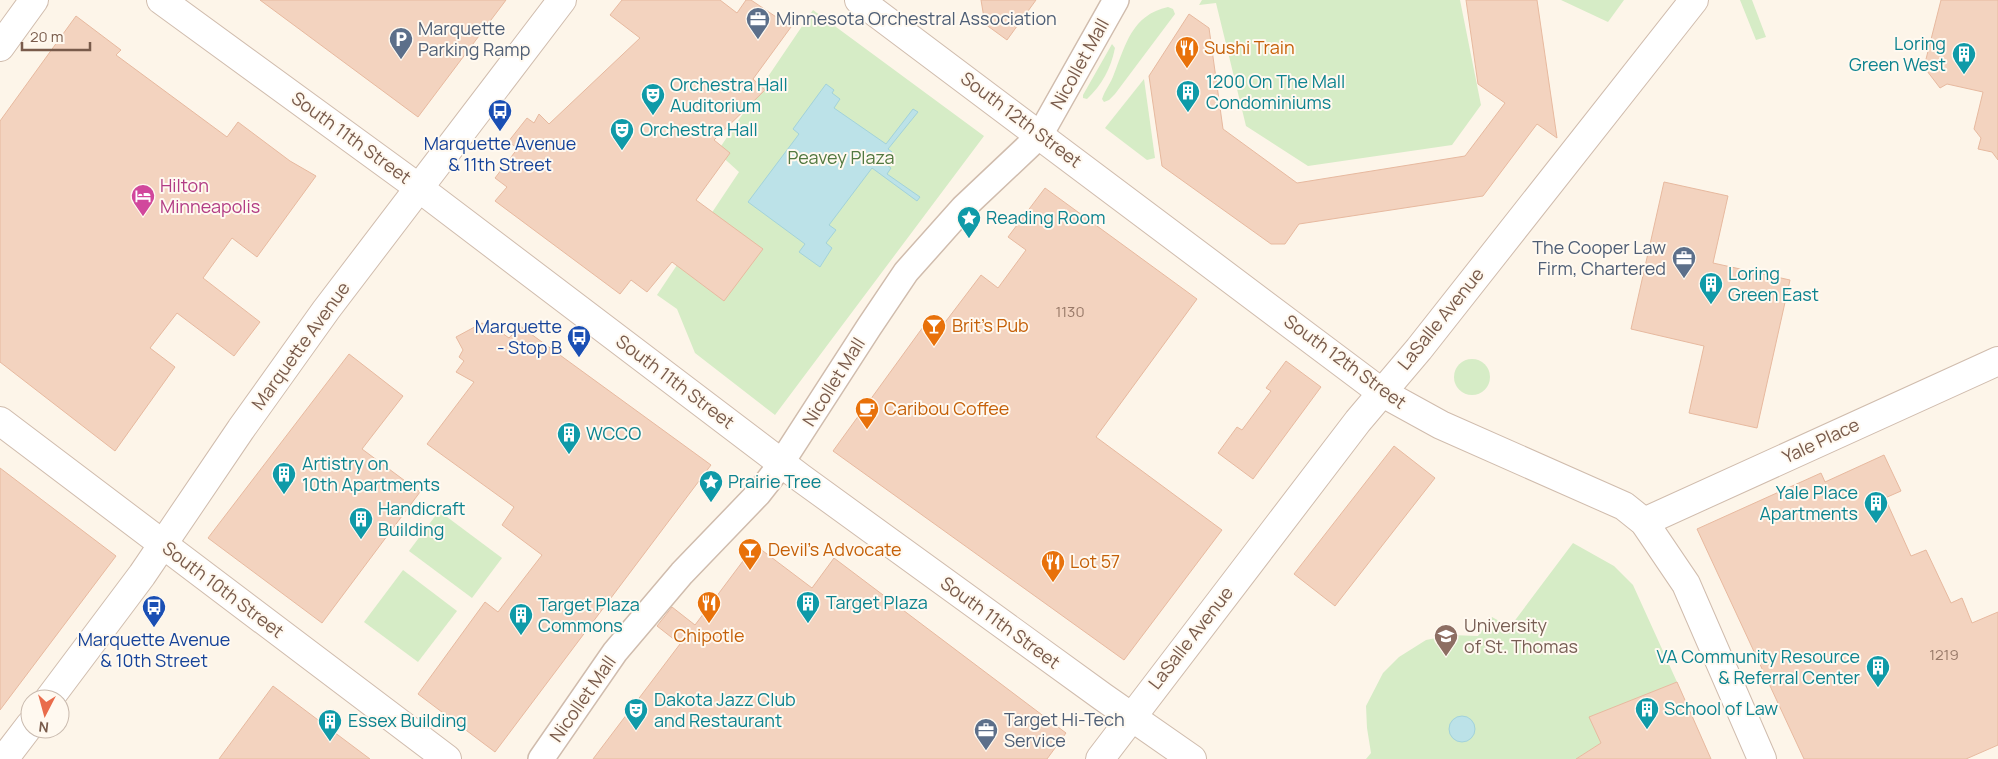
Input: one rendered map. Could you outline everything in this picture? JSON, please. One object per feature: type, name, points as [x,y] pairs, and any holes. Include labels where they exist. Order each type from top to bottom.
[{"type":"street","points":[[0,47],[34,0]]},
{"type":"street","name":"South 11th Street","points":[[161,0],[419,188],[781,463],[1192,759]]},
{"type":"street","name":"Marquette Avenue","points":[[56,689],[164,544],[283,370],[562,0]]},
{"type":"street","name":"South 12th Street","points":[[859,0],[1381,392],[1440,424],[1624,506],[1644,522],[1686,584],[1762,759]]},
{"type":"street","name":"Nicollet Mall","points":[[541,759],[615,652],[682,573],[758,494],[781,463],[906,272],[963,208],[1034,141],[1116,0]]},
{"type":"street","name":"LaSalle Avenue","points":[[1100,759],[1131,716],[1381,392],[1419,349],[1694,0]]},
{"type":"street","name":"Yale Place","points":[[1644,522],[1998,360]]},
{"type":"street","name":"South 10th Street","points":[[0,421],[447,759]]},
{"type":"street","points":[[4,759],[20,738]]},
{"type":"green space","points":[[1202,0],[1460,0],[1481,105],[1452,145],[1308,166],[1246,126],[1216,3],[1199,5]]},
{"type":"green space","points":[[1561,0],[1624,0],[1608,22]]},
{"type":"green space","points":[[1740,0],[1752,0],[1766,37],[1756,40]]},
{"type":"green space","points":[[1168,7],[1173,9],[1175,14],[1115,94],[1104,102],[1103,96],[1132,32],[1146,17]]},
{"type":"green space","name":"Peavey Plaza","points":[[813,10],[984,136],[775,415],[695,353],[677,309],[657,295],[739,172],[717,152]]},
{"type":"green space","points":[[1112,44],[1115,48],[1105,76],[1087,99],[1083,98],[1083,95]]},
{"type":"green space","points":[[1144,79],[1155,158],[1147,160],[1105,128]]},
{"type":"green space","points":[[1472,359],[1485,364],[1490,377],[1485,390],[1472,395],[1459,390],[1454,377],[1459,364]]},
{"type":"green space","points":[[439,511],[502,558],[472,598],[409,551]]},
{"type":"green space","points":[[1573,543],[1614,566],[1633,585],[1677,682],[1590,717],[1601,743],[1576,759],[1366,759],[1371,753],[1366,706],[1383,673],[1399,657],[1426,640],[1451,635],[1478,636],[1492,617],[1510,627]]},
{"type":"green space","points":[[403,570],[457,611],[418,662],[364,622]]},
{"type":"water","points":[[826,84],[834,90],[832,93],[840,99],[834,108],[886,144],[913,109],[918,112],[888,149],[892,152],[884,163],[891,168],[887,174],[920,197],[917,201],[872,168],[829,225],[836,230],[826,243],[832,248],[820,267],[799,252],[805,244],[748,202],[799,134],[793,129]]},
{"type":"water","points":[[1462,716],[1471,720],[1475,729],[1471,738],[1462,742],[1453,738],[1449,729],[1453,720]]},
{"type":"building","name":"Marquette Parking Ramp","points":[[260,0],[506,0],[418,117]]},
{"type":"building","name":"Orchestra Hall","points":[[622,0],[720,0],[737,13],[746,0],[751,0],[791,27],[753,79],[765,90],[714,140],[730,153],[696,200],[763,249],[724,301],[672,262],[647,292],[631,280],[620,294],[495,201],[507,187],[495,178],[518,148],[508,142],[527,118],[534,123],[539,114],[549,124],[640,38],[610,15]]},
{"type":"building","points":[[981,0],[1036,0],[1007,40],[985,24]]},
{"type":"building","name":"1200 On The Mall Condominiums","points":[[1466,0],[1537,0],[1557,138],[1537,124],[1483,196],[1299,224],[1285,244],[1271,244],[1162,166],[1149,76],[1189,14],[1209,28],[1223,129],[1297,183],[1465,156],[1505,103],[1478,84]]},
{"type":"building","name":"Loring Green West","points":[[1941,0],[1998,0],[1998,160],[1992,152],[1978,149],[1981,138],[1974,129],[1983,92],[1947,84],[1940,88],[1924,67]]},
{"type":"building","name":"Hilton Minneapolis","points":[[76,16],[121,50],[116,55],[227,137],[238,122],[290,161],[316,176],[257,257],[232,238],[203,278],[260,322],[234,356],[177,313],[150,348],[175,367],[115,451],[0,362],[0,121]]},
{"type":"building","name":"Loring Green East","points":[[1664,182],[1728,196],[1713,263],[1790,280],[1757,428],[1689,413],[1704,346],[1631,329]]},
{"type":"building","points":[[1045,188],[1197,299],[1096,437],[1222,530],[1124,660],[833,451],[931,316],[943,325],[981,275],[998,288],[1026,250],[1008,237]]},
{"type":"building","name":"WCCO","points":[[482,323],[490,328],[492,326],[509,338],[520,326],[711,465],[495,752],[418,694],[485,602],[498,612],[542,555],[502,525],[514,507],[427,444],[474,382],[456,372],[464,361],[459,357],[463,350],[456,337]]},
{"type":"building","points":[[349,354],[403,396],[362,449],[420,492],[322,623],[208,538]]},
{"type":"building","points":[[1286,361],[1321,387],[1253,479],[1218,453],[1237,427],[1242,430],[1271,391],[1266,388]]},
{"type":"building","points":[[1394,446],[1435,478],[1335,606],[1294,574]]},
{"type":"building","points":[[1884,455],[1901,491],[1885,498],[1911,556],[1926,550],[1951,603],[1962,598],[1972,623],[1998,612],[1998,745],[1966,759],[1804,759],[1697,529],[1821,473],[1825,482]]},
{"type":"building","points":[[0,468],[116,556],[0,710]]},
{"type":"building","name":"Target Plaza","points":[[755,545],[812,588],[834,558],[1066,733],[1047,759],[593,759],[680,644],[657,626],[672,607],[695,625]]},
{"type":"building","name":"School of Law","points":[[1677,682],[1711,759],[1576,759],[1601,743],[1589,717]]},
{"type":"building","points":[[273,686],[326,726],[370,759],[219,759]]},
{"type":"place","name":"Minnesota Orchestral Association","points":[[758,40]]},
{"type":"place","name":"Marquette Parking Ramp","points":[[401,60]]},
{"type":"place","name":"Sushi Train","points":[[1187,69]]},
{"type":"place","name":"Loring Green West","points":[[1964,75]]},
{"type":"place","name":"1200 On The Mall Condominiums","points":[[1188,113]]},
{"type":"place","name":"Orchestra Hall Auditorium","points":[[653,116]]},
{"type":"place","name":"Marquette Avenue & 11th Street","points":[[500,132]]},
{"type":"place","name":"Orchestra Hall","points":[[622,151]]},
{"type":"place","name":"Hilton Minneapolis","points":[[143,217]]},
{"type":"place","name":"Reading Room","points":[[969,239]]},
{"type":"place","name":"The Cooper Law Firm, Chartered","points":[[1684,279]]},
{"type":"place","name":"Loring Green East","points":[[1711,305]]},
{"type":"place","name":"Brit's Pub","points":[[934,347]]},
{"type":"place","name":"Marquette - Stop B","points":[[579,358]]},
{"type":"place","name":"Caribou Coffee","points":[[867,430]]},
{"type":"place","name":"WCCO","points":[[569,455]]},
{"type":"place","name":"Artistry on 10th Apartments","points":[[284,495]]},
{"type":"place","name":"Prairie Tree","points":[[711,503]]},
{"type":"place","name":"Yale Place Apartments","points":[[1876,524]]},
{"type":"place","name":"Handicraft Building","points":[[361,540]]},
{"type":"place","name":"Devil's Advocate","points":[[750,571]]},
{"type":"place","name":"Lot 57","points":[[1053,583]]},
{"type":"place","name":"Chipotle","points":[[709,624]]},
{"type":"place","name":"Target Plaza","points":[[808,624]]},
{"type":"place","name":"Marquette Avenue & 10th Street","points":[[154,628]]},
{"type":"place","name":"Target Plaza Commons","points":[[521,636]]},
{"type":"place","name":"University of St. Thomas","points":[[1446,657]]},
{"type":"place","name":"VA Community Resource & Referral Center","points":[[1878,688]]},
{"type":"place","name":"School of Law","points":[[1647,730]]},
{"type":"place","name":"Dakota Jazz Club and Restaurant","points":[[636,731]]},
{"type":"place","name":"Essex Building","points":[[330,742]]},
{"type":"place","name":"Target Hi-Tech Service","points":[[986,751]]}]
